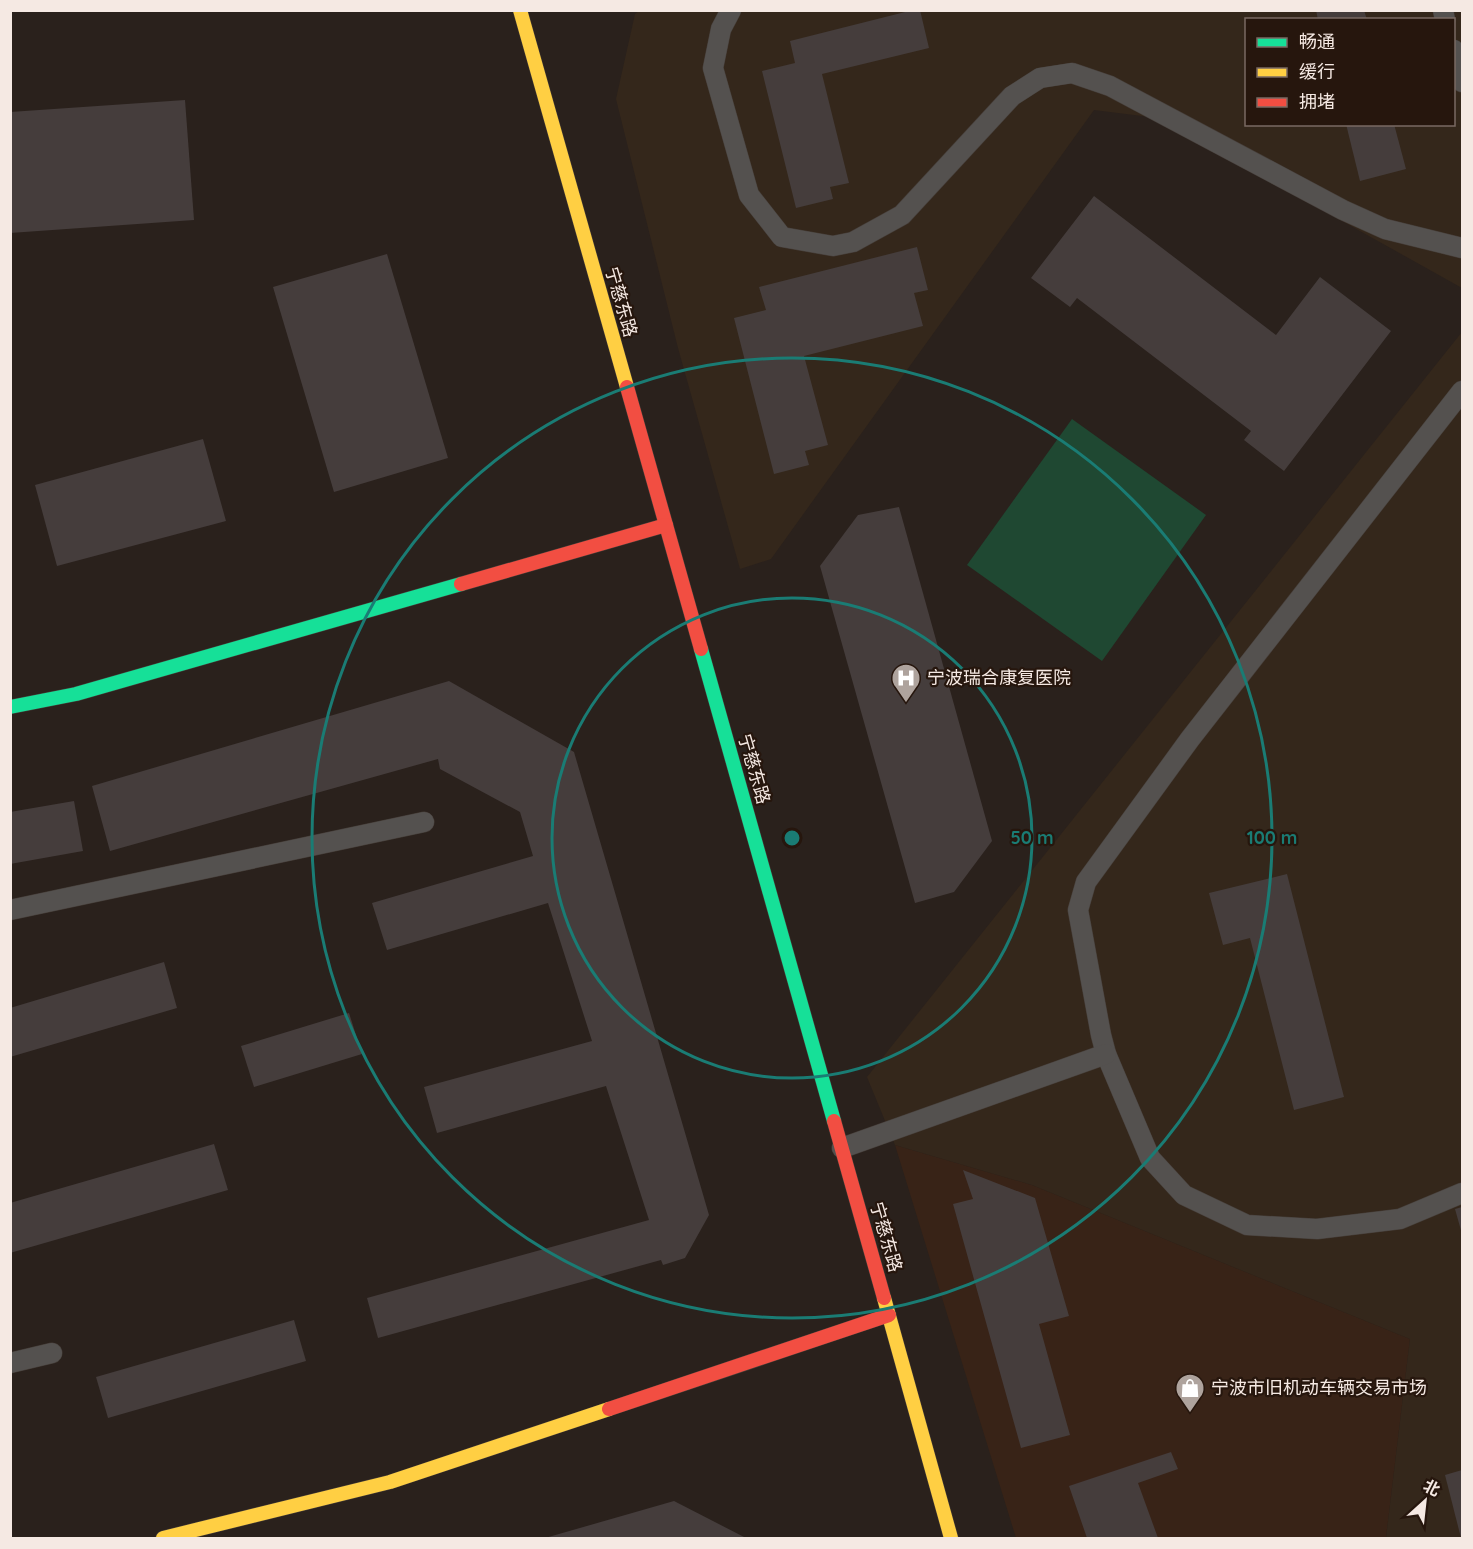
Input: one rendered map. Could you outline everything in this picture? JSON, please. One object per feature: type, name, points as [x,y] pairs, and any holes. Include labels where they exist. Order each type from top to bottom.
[{"type":"main road","name":"宁慈东路","points":[[520,10],[951,1539]]},
{"type":"main road","points":[[10,707],[76,694],[666,525]]},
{"type":"main road","points":[[163,1539],[390,1482],[889,1315]]},
{"type":"lane","points":[[731,10],[721,30],[713,68],[750,195],[782,237],[833,246],[854,242],[902,215],[1012,96],[1040,78],[1072,73],[1110,87],[1343,210],[1385,229],[1462,248]]},
{"type":"lane","points":[[1455,54],[1462,82]]},
{"type":"lane","points":[[1462,392],[1190,739],[1086,882],[1078,910],[1106,1054],[1150,1158],[1184,1195],[1248,1225],[1317,1228],[1400,1219],[1462,1193]]},
{"type":"lane","points":[[10,910],[424,822]]},
{"type":"lane","points":[[842,1148],[1106,1054]]},
{"type":"lane","points":[[10,1363],[52,1353]]},
{"type":"shaded area","points":[[639,11],[1462,11],[1462,288],[1158,118],[1094,110],[771,559],[740,569],[678,348],[616,99],[635,14]]},
{"type":"shaded area","points":[[1462,332],[1462,1538],[1386,1538],[1410,1339],[1032,1185],[895,1145],[867,1077]]},
{"type":"shaded area","name":"宁波市旧机动车辆交易市场","points":[[895,1145],[1032,1185],[1410,1339],[1386,1538],[1016,1538]]},
{"type":"green space","points":[[1072,419],[1206,515],[1102,661],[967,565]]},
{"type":"building","points":[[920,10],[929,48],[822,74],[849,183],[830,187],[833,199],[796,208],[762,71],[795,63],[790,41]]},
{"type":"building","points":[[1316,10],[1364,10],[1366,18],[1318,18]]},
{"type":"building","points":[[185,100],[194,220],[10,233],[10,112]]},
{"type":"building","points":[[1346,126],[1395,126],[1406,169],[1360,181]]},
{"type":"building","points":[[1094,196],[1276,335],[1320,277],[1391,331],[1284,471],[1244,440],[1251,431],[1077,298],[1070,307],[1031,278]]},
{"type":"building","points":[[917,247],[928,290],[914,293],[923,326],[804,356],[828,445],[805,451],[809,465],[774,474],[734,318],[766,310],[759,287]]},
{"type":"building","points":[[387,254],[448,458],[334,492],[273,287]]},
{"type":"building","points":[[203,439],[226,521],[57,566],[35,485]]},
{"type":"building","name":"宁波瑞合康复医院","points":[[899,507],[992,841],[954,892],[915,903],[820,566],[858,515]]},
{"type":"building","points":[[449,681],[574,752],[709,1215],[685,1258],[663,1265],[661,1260],[378,1338],[367,1298],[649,1220],[606,1086],[437,1133],[424,1087],[592,1041],[548,903],[387,950],[372,903],[533,856],[520,812],[440,769],[438,759],[110,851],[92,786]]},
{"type":"building","points":[[74,801],[83,851],[10,864],[10,812]]},
{"type":"building","points":[[1287,874],[1344,1097],[1294,1110],[1250,938],[1223,945],[1209,893]]},
{"type":"building","points":[[164,962],[177,1008],[10,1057],[10,1008]]},
{"type":"building","points":[[349,1013],[362,1054],[254,1087],[241,1046]]},
{"type":"building","points":[[214,1144],[228,1190],[10,1253],[10,1203]]},
{"type":"building","points":[[963,1170],[1035,1198],[1069,1316],[1039,1324],[1070,1435],[1021,1448],[953,1204],[973,1199]]},
{"type":"building","points":[[1462,1207],[1462,1234],[1455,1209]]},
{"type":"building","points":[[294,1320],[306,1361],[108,1418],[96,1377]]},
{"type":"building","points":[[1171,1452],[1178,1469],[1138,1483],[1158,1538],[1087,1538],[1069,1486]]},
{"type":"building","points":[[1462,1470],[1462,1538],[1461,1538],[1445,1475]]},
{"type":"building","points":[[674,1501],[746,1538],[545,1538]]},
{"type":"traffic: fast","points":[[10,707],[76,694],[461,584]]},
{"type":"traffic: fast","points":[[701,649],[834,1121]]},
{"type":"traffic: slow","points":[[520,10],[627,387]]},
{"type":"traffic: slow","points":[[884,1298],[951,1538]]},
{"type":"traffic: slow","points":[[163,1538],[390,1482],[609,1409]]},
{"type":"traffic: jam","points":[[627,387],[701,649]]},
{"type":"traffic: jam","points":[[461,584],[666,525]]},
{"type":"traffic: jam","points":[[834,1121],[884,1298]]},
{"type":"traffic: jam","points":[[609,1409],[889,1315]]},
{"type":"place","name":"宁波瑞合康复医院","points":[[906,704]]},
{"type":"place","name":"宁波市旧机动车辆交易市场","points":[[1190,1414]]}]
